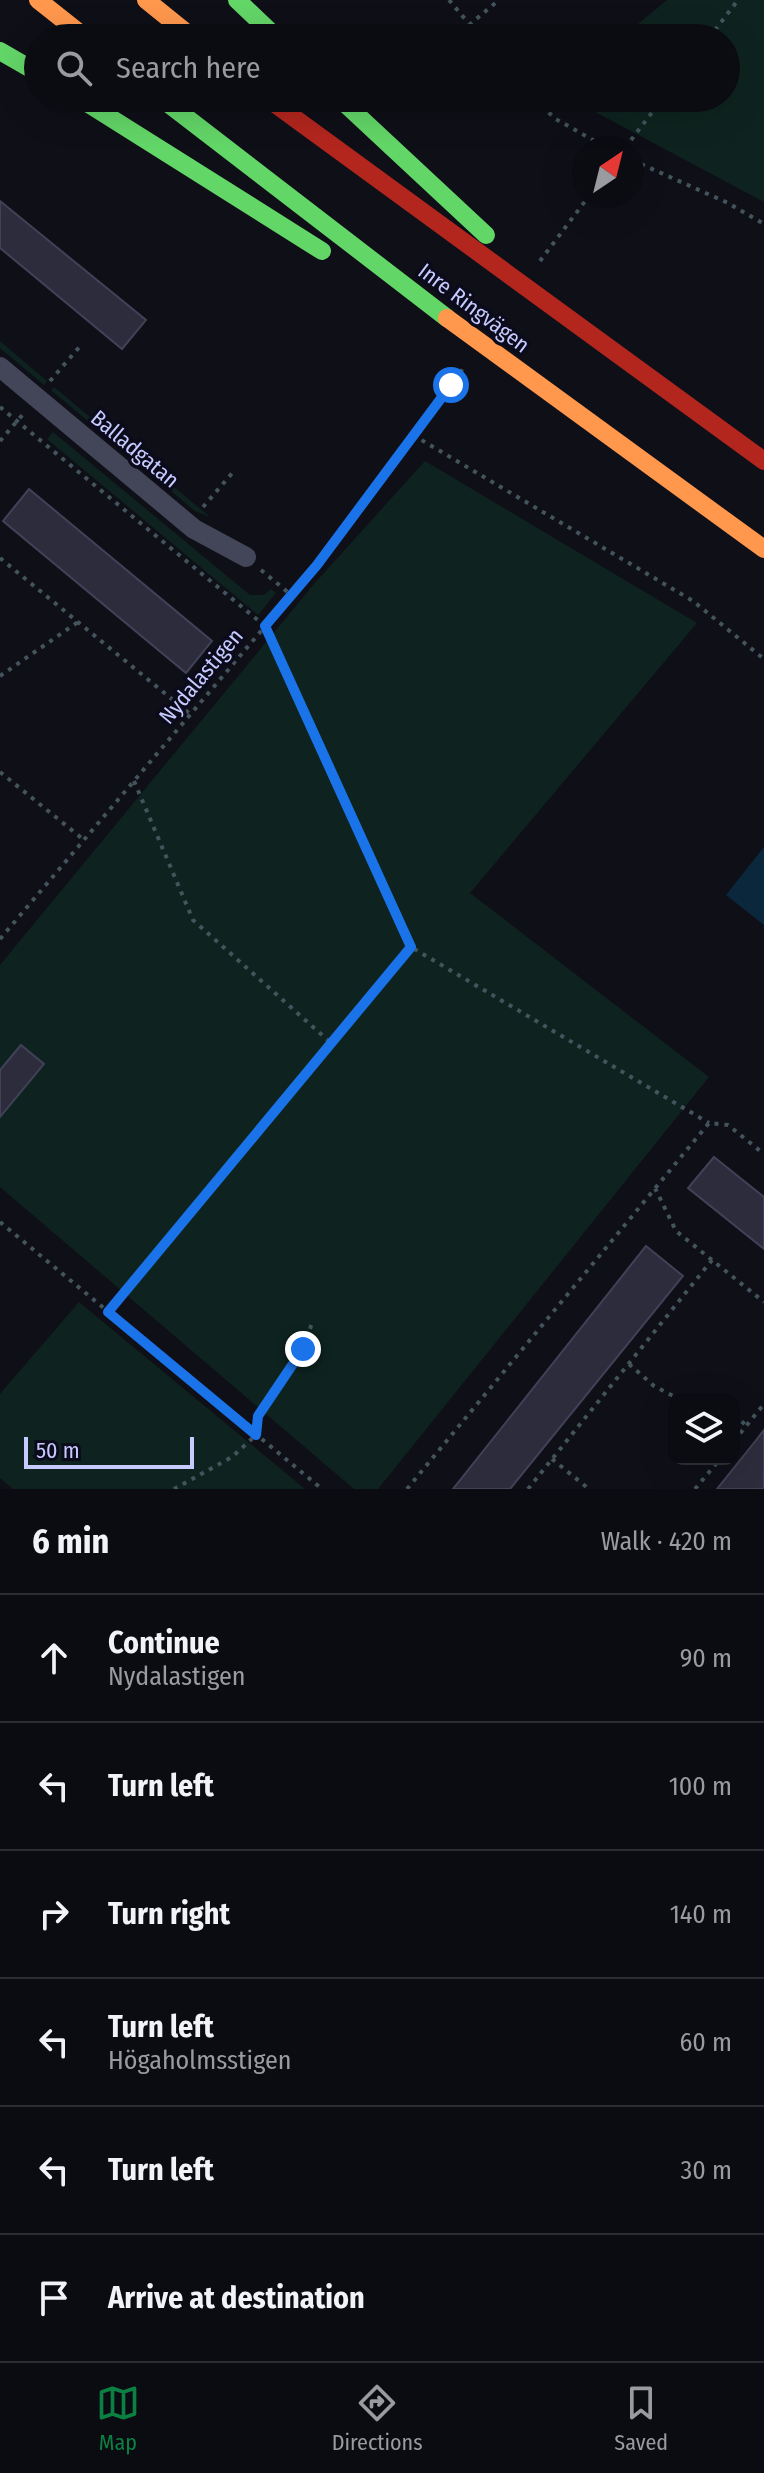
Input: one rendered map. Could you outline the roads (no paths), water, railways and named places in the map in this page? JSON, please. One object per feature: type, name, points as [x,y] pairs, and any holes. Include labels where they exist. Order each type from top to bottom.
[{"type":"highway","points":[[38,0],[68,24]]},
{"type":"highway","points":[[146,0],[176,24]]},
{"type":"highway","points":[[237,0],[262,24]]},
{"type":"highway","points":[[0,51],[24,65]]},
{"type":"highway","points":[[101,112],[340,262]]},
{"type":"highway","name":"Inre Ringvägen","points":[[179,112],[585,421],[764,549]]},
{"type":"highway","name":"Inre Ringvägen","points":[[286,112],[764,461]]},
{"type":"highway","points":[[354,112],[497,245],[669,393]]},
{"type":"highway","points":[[366,279],[585,421]]},
{"type":"street","name":"Balladgatan","points":[[0,367],[194,529],[246,557]]},
{"type":"water","points":[[764,847],[764,925],[726,895]]}]
